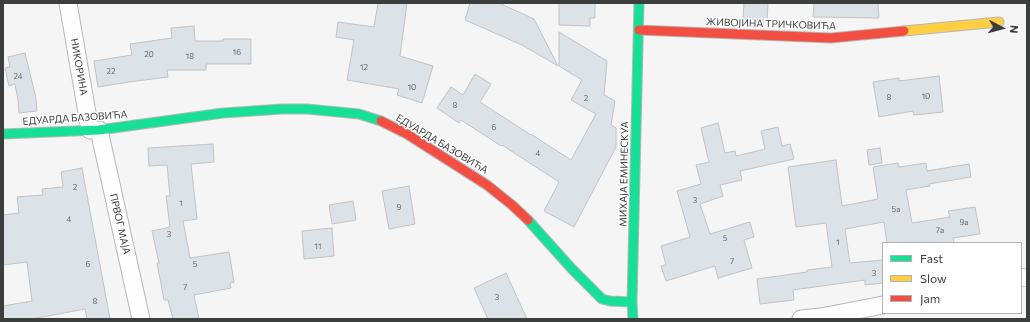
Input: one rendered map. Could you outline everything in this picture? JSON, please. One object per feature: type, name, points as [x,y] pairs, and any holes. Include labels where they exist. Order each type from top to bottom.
[{"type":"street","name":"НИКОРИНА","points":[[68,3],[94,130]]},
{"type":"street","name":"МИХАЈА ЕМИНЕСКУА","points":[[633,319],[632,302],[639,3]]},
{"type":"street","name":"ЖИВОЈИНА ТРИЧКОВИЋА","points":[[639,30],[831,38],[999,22]]},
{"type":"street","name":"ЕДУАРДА БАЗОВИЋА","points":[[3,134],[94,130],[223,114],[282,109],[307,109],[359,114],[379,120],[407,134],[487,185],[536,227],[572,269],[602,299],[632,302]]},
{"type":"street","name":"ПРВОГ МАЈА","points":[[94,130],[141,319]]},
{"type":"street","points":[[801,319],[821,318],[882,305]]},
{"type":"building","points":[[378,3],[407,3],[400,56],[433,66],[422,103],[397,95],[399,89],[347,80],[354,40],[336,37],[338,22],[374,27]]},
{"type":"building","points":[[470,3],[499,3],[534,19],[558,66],[522,45],[465,20]]},
{"type":"building","points":[[559,3],[595,3],[595,18],[590,18],[590,26],[559,25]]},
{"type":"building","points":[[744,3],[768,3],[767,21],[743,19]]},
{"type":"building","points":[[814,3],[878,3],[879,18],[813,17]]},
{"type":"building","points":[[194,26],[195,41],[251,39],[251,64],[206,64],[206,70],[167,70],[168,77],[98,87],[94,61],[132,55],[130,44],[172,38],[171,28]]},
{"type":"building","points":[[559,32],[607,61],[604,95],[615,101],[611,125],[616,128],[616,147],[574,227],[544,211],[559,182],[461,120],[459,123],[437,108],[451,87],[463,95],[475,74],[491,84],[480,102],[571,160],[596,114],[571,100],[582,80],[559,66]]},
{"type":"building","points":[[25,53],[36,98],[37,111],[19,113],[15,84],[9,86],[5,68],[10,67],[8,57]]},
{"type":"building","points":[[939,76],[943,112],[914,115],[913,111],[879,117],[873,82],[899,78],[899,81]]},
{"type":"building","points":[[718,123],[725,153],[735,151],[736,156],[765,149],[761,131],[778,127],[782,146],[790,144],[794,159],[740,171],[742,180],[720,185],[723,196],[700,204],[710,234],[750,222],[754,237],[744,240],[752,268],[718,278],[715,266],[666,281],[661,266],[666,265],[661,246],[690,237],[677,191],[701,184],[696,165],[709,162],[701,128]]},
{"type":"building","points":[[213,144],[214,162],[191,164],[197,219],[183,221],[190,258],[229,252],[234,282],[230,283],[231,288],[194,295],[199,319],[173,319],[168,300],[164,300],[157,263],[159,263],[152,231],[170,227],[166,196],[170,196],[167,165],[149,166],[148,148]]},
{"type":"building","points":[[880,148],[882,163],[869,165],[867,150]]},
{"type":"building","points":[[836,160],[842,206],[878,199],[873,167],[898,163],[899,167],[926,163],[927,171],[969,164],[971,177],[929,184],[930,186],[906,190],[912,223],[950,217],[948,211],[975,207],[980,234],[953,238],[954,242],[887,242],[884,222],[845,229],[850,263],[882,260],[882,283],[865,285],[865,280],[793,290],[794,300],[760,304],[757,279],[832,267],[826,223],[796,227],[788,167]]},
{"type":"building","points":[[82,168],[110,319],[87,319],[85,309],[32,319],[3,319],[3,306],[32,301],[27,262],[3,265],[3,215],[19,213],[17,197],[43,195],[42,189],[63,187],[61,172]]},
{"type":"building","points":[[409,186],[415,224],[389,229],[382,191]]},
{"type":"building","points":[[353,201],[356,220],[332,224],[329,205]]},
{"type":"building","points":[[332,228],[334,256],[304,259],[302,231]]},
{"type":"building","points":[[506,273],[527,319],[488,319],[474,288]]},
{"type":"traffic: fast","points":[[633,319],[632,302],[639,3]]},
{"type":"traffic: fast","points":[[3,134],[99,130],[223,113],[282,109],[307,109],[359,114],[381,121]]},
{"type":"traffic: fast","points":[[528,220],[572,269],[602,299],[632,302]]},
{"type":"traffic: slow","points":[[904,31],[999,22]]},
{"type":"traffic: jam","points":[[639,30],[831,38],[904,31]]},
{"type":"traffic: jam","points":[[381,121],[407,134],[487,185],[528,220]]}]
